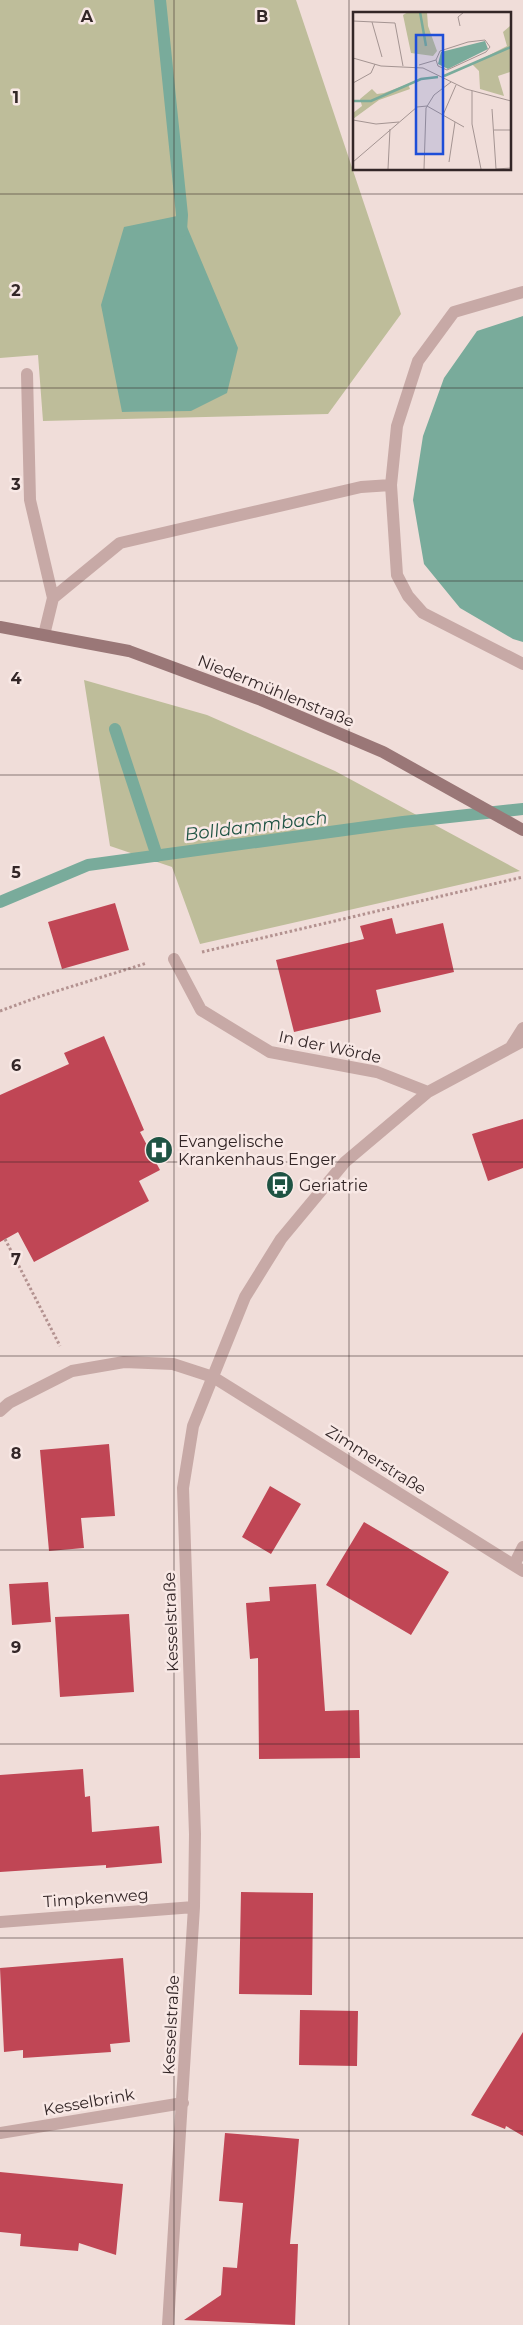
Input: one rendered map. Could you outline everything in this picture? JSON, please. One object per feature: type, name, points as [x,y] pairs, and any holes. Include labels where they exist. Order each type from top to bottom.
[{"type":"main road","name":"Niedermühlenstraße","points":[[0,627],[129,651],[252,696],[383,752],[523,830]]},
{"type":"street","points":[[523,292],[454,312],[418,361],[398,426],[391,485],[397,574],[408,596],[424,613],[523,664]]},
{"type":"street","points":[[27,374],[30,500],[53,598],[44,635]]},
{"type":"street","points":[[53,598],[120,542],[361,487],[391,485]]},
{"type":"street","name":"In der Wörde","points":[[174,959],[200,1010],[270,1052],[377,1072],[428,1092]]},
{"type":"street","name":"Kesselstraße","points":[[510,1048],[523,1028]]},
{"type":"street","name":"Kesselstraße","points":[[168,2325],[194,1907],[195,1834],[183,1488],[193,1426],[245,1297],[281,1239],[345,1162],[428,1092],[523,1042]]},
{"type":"street","name":"Zimmerstraße","points":[[0,1411],[10,1403],[72,1371],[124,1362],[173,1364],[213,1377],[518,1568]]},
{"type":"street","points":[[518,1568],[523,1547]]},
{"type":"street","name":"Timpkenweg","points":[[0,1922],[194,1907]]},
{"type":"street","name":"Kesselbrink","points":[[0,2133],[182,2103]]},
{"type":"path","points":[[0,1011],[145,963],[174,959],[523,877]]},
{"type":"path","points":[[5,1239],[72,1371]]},
{"type":"shaded area","points":[[0,0],[296,0],[401,314],[328,414],[43,421],[38,355],[0,358]],"holes":[[[238,348],[157,411],[122,412]]]},
{"type":"shaded area","points":[[182,215],[238,348],[227,393],[191,411],[122,412],[101,305],[124,227]]},
{"type":"shaded area","points":[[523,316],[523,642],[513,639],[460,608],[424,564],[413,500],[423,436],[444,378],[477,331]]},
{"type":"shaded area","points":[[84,680],[207,715],[335,771],[520,871],[200,944],[172,867],[110,846]]},
{"type":"building","points":[[115,903],[129,950],[62,969],[48,922]]},
{"type":"building","points":[[392,918],[396,934],[443,923],[454,972],[376,990],[381,1012],[294,1032],[276,960],[364,939],[360,926]]},
{"type":"building","points":[[104,1036],[144,1130],[140,1132],[160,1170],[139,1181],[149,1201],[34,1262],[18,1232],[0,1242],[0,1095],[69,1064],[64,1053]]},
{"type":"building","points":[[523,1119],[523,1168],[488,1181],[472,1134]]},
{"type":"building","points":[[109,1444],[115,1516],[81,1518],[84,1548],[49,1551],[40,1450]]},
{"type":"building","points":[[270,1486],[301,1504],[271,1554],[242,1537]]},
{"type":"building","points":[[364,1522],[449,1572],[411,1635],[326,1585]]},
{"type":"building","points":[[48,1582],[51,1622],[12,1625],[9,1584]]},
{"type":"building","points":[[316,1584],[325,1711],[359,1710],[360,1758],[259,1759],[258,1658],[250,1659],[246,1603],[270,1601],[269,1587]]},
{"type":"building","points":[[129,1614],[134,1692],[60,1697],[55,1617]]},
{"type":"building","points":[[83,1769],[85,1797],[90,1796],[92,1832],[159,1826],[162,1863],[106,1868],[106,1865],[0,1872],[0,1775]]},
{"type":"building","points":[[241,1892],[313,1893],[312,1995],[239,1994]]},
{"type":"building","points":[[123,1958],[130,2042],[110,2044],[111,2052],[23,2058],[23,2050],[4,2052],[0,1968]]},
{"type":"building","points":[[300,2010],[358,2011],[357,2066],[299,2065]]},
{"type":"building","points":[[523,2032],[523,2136],[506,2126],[505,2129],[471,2115]]},
{"type":"building","points":[[225,2133],[299,2139],[290,2244],[298,2244],[295,2325],[184,2320],[221,2295],[223,2267],[237,2268],[243,2203],[219,2201]]},
{"type":"building","points":[[0,2172],[123,2184],[116,2255],[79,2243],[78,2251],[20,2246],[21,2234],[0,2232]]},
{"type":"waterway","points":[[160,0],[182,215],[181,231]]},
{"type":"waterway","points":[[115,729],[157,856]]},
{"type":"waterway","name":"Bolldammbach","points":[[0,902],[88,865],[403,822],[523,809]]},
{"type":"place","name":"Evangelische Krankenhaus Enger","points":[[159,1150]]},
{"type":"place","name":"Geriatrie","points":[[280,1185]]}]
